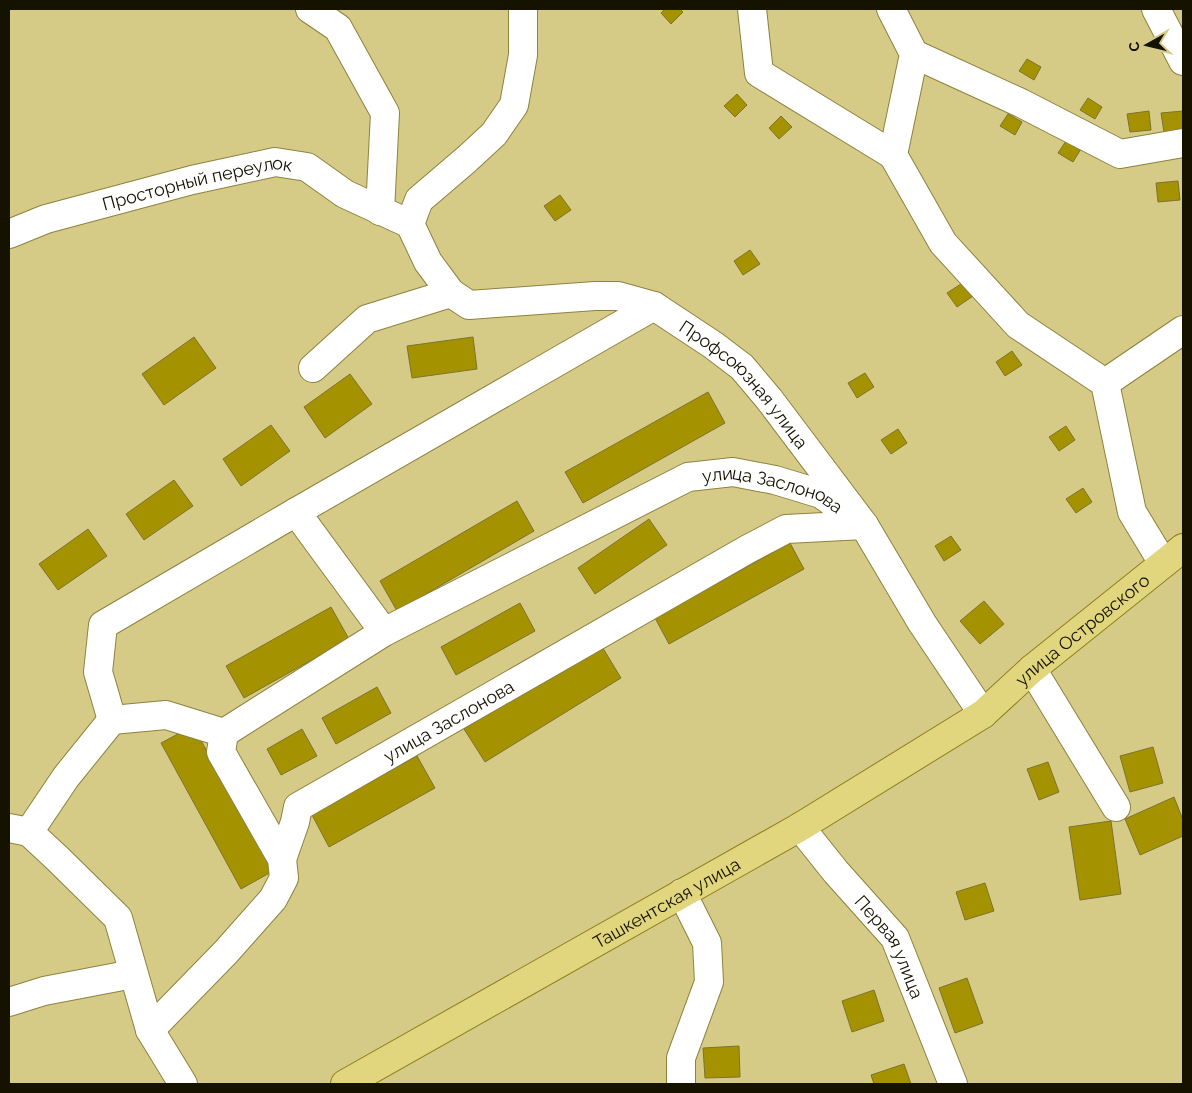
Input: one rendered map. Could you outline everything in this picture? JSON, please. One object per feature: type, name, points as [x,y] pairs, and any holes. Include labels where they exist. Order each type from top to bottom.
[{"type":"main road","name":"улица Островского","points":[[982,714],[1032,669],[1173,556]]},
{"type":"main road","name":"Ташкентская улица","points":[[345,1084],[800,827],[982,714]]},
{"type":"street","points":[[310,9],[338,28],[385,113],[380,211],[410,224],[419,200],[494,134],[514,105],[522,55],[523,9]]},
{"type":"street","points":[[752,9],[759,73],[893,155],[943,243],[1018,325],[1105,383],[1132,512],[1173,556]]},
{"type":"street","points":[[891,9],[914,54],[1021,103],[1120,154],[1183,143]]},
{"type":"street","points":[[1156,9],[1183,61]]},
{"type":"street","points":[[893,155],[914,54]]},
{"type":"street","name":"Просторный переулок","points":[[9,234],[46,219],[192,180],[275,162],[307,167],[346,194],[380,211]]},
{"type":"street","name":"Профсоюзная улица","points":[[410,224],[428,262],[451,293],[469,305],[586,296],[618,296],[654,306],[713,345],[742,367],[769,399],[864,525],[922,623],[982,714]]},
{"type":"street","points":[[313,368],[367,319],[451,293]]},
{"type":"street","points":[[112,720],[98,672],[103,625],[654,306]]},
{"type":"street","points":[[1105,383],[1183,330]]},
{"type":"street","name":"улица Заслонова","points":[[224,733],[384,632],[688,478],[733,472],[775,480],[821,494],[864,525]]},
{"type":"street","points":[[296,512],[384,632]]},
{"type":"street","name":"улица Заслонова","points":[[150,1030],[226,952],[273,899],[284,878],[282,859],[298,808],[730,559],[786,529],[864,525]]},
{"type":"street","points":[[1032,669],[1116,806]]},
{"type":"street","points":[[183,1084],[150,1030],[118,918],[58,859],[19,830],[66,777],[112,720],[166,714],[224,733],[220,752],[282,859]]},
{"type":"street","name":"Первая улица","points":[[800,827],[836,872],[895,938],[953,1084]]},
{"type":"street","points":[[681,1084],[681,1058],[709,982],[707,943],[682,893]]},
{"type":"street","points":[[9,1002],[44,991],[133,974]]},
{"type":"building","points":[[665,9],[680,9],[683,12],[671,24],[661,13]]},
{"type":"building","points":[[1027,59],[1041,67],[1034,80],[1019,71]]},
{"type":"building","points":[[737,94],[747,105],[735,117],[724,106]]},
{"type":"building","points":[[1088,98],[1102,107],[1095,119],[1080,110]]},
{"type":"building","points":[[1149,111],[1151,130],[1130,132],[1127,114]]},
{"type":"building","points":[[1183,111],[1183,130],[1164,132],[1161,113]]},
{"type":"building","points":[[1008,114],[1022,122],[1015,135],[1000,126]]},
{"type":"building","points":[[781,116],[792,127],[779,139],[769,128]]},
{"type":"building","points":[[1066,141],[1081,149],[1073,162],[1058,153]]},
{"type":"building","points":[[1178,181],[1180,200],[1158,202],[1156,183]]},
{"type":"building","points":[[560,195],[571,210],[555,221],[544,206]]},
{"type":"building","points":[[750,250],[760,264],[743,275],[734,261]]},
{"type":"building","points":[[964,282],[973,296],[957,307],[947,293]]},
{"type":"building","points":[[194,337],[216,368],[164,405],[142,374]]},
{"type":"building","points":[[473,337],[477,369],[412,378],[407,346]]},
{"type":"building","points":[[1012,351],[1022,365],[1005,376],[996,362]]},
{"type":"building","points":[[865,373],[874,387],[857,398],[848,383]]},
{"type":"building","points":[[350,374],[372,404],[325,438],[304,407]]},
{"type":"building","points":[[708,392],[725,423],[583,503],[565,472]]},
{"type":"building","points":[[271,425],[290,451],[241,486],[223,459]]},
{"type":"building","points":[[1066,426],[1075,440],[1059,451],[1049,437]]},
{"type":"building","points":[[898,429],[907,443],[891,454],[881,440]]},
{"type":"building","points":[[174,480],[193,506],[144,540],[126,514]]},
{"type":"building","points":[[1083,488],[1092,502],[1076,513],[1066,499]]},
{"type":"building","points":[[517,501],[534,531],[397,611],[380,581]]},
{"type":"building","points":[[649,519],[667,545],[595,594],[578,568]]},
{"type":"building","points":[[88,529],[107,556],[58,590],[39,564]]},
{"type":"building","points":[[951,536],[961,550],[944,561],[935,546]]},
{"type":"building","points":[[790,543],[804,569],[669,644],[655,618]]},
{"type":"building","points":[[984,601],[1004,624],[980,644],[960,621]]},
{"type":"building","points":[[520,603],[535,631],[456,675],[441,647]]},
{"type":"building","points":[[331,607],[349,639],[244,698],[226,666]]},
{"type":"building","points":[[601,645],[621,678],[485,762],[464,729]]},
{"type":"building","points":[[377,687],[391,713],[336,744],[322,718]]},
{"type":"building","points":[[193,726],[273,871],[241,889],[161,743]]},
{"type":"building","points":[[302,729],[317,756],[281,775],[267,749]]},
{"type":"building","points":[[1153,747],[1163,783],[1130,792],[1120,756]]},
{"type":"building","points":[[417,756],[435,788],[329,847],[312,815]]},
{"type":"building","points":[[1048,762],[1059,792],[1039,800],[1027,769]]},
{"type":"building","points":[[1174,797],[1183,820],[1183,836],[1140,855],[1125,819]]},
{"type":"building","points":[[1111,821],[1121,894],[1080,900],[1069,827]]},
{"type":"building","points":[[985,883],[994,911],[965,920],[956,892]]},
{"type":"building","points":[[967,978],[983,1023],[955,1033],[939,988]]},
{"type":"building","points":[[874,990],[884,1021],[852,1032],[842,1001]]},
{"type":"building","points":[[739,1046],[740,1077],[705,1078],[703,1048]]},
{"type":"building","points":[[904,1064],[911,1084],[874,1084],[871,1075]]}]
